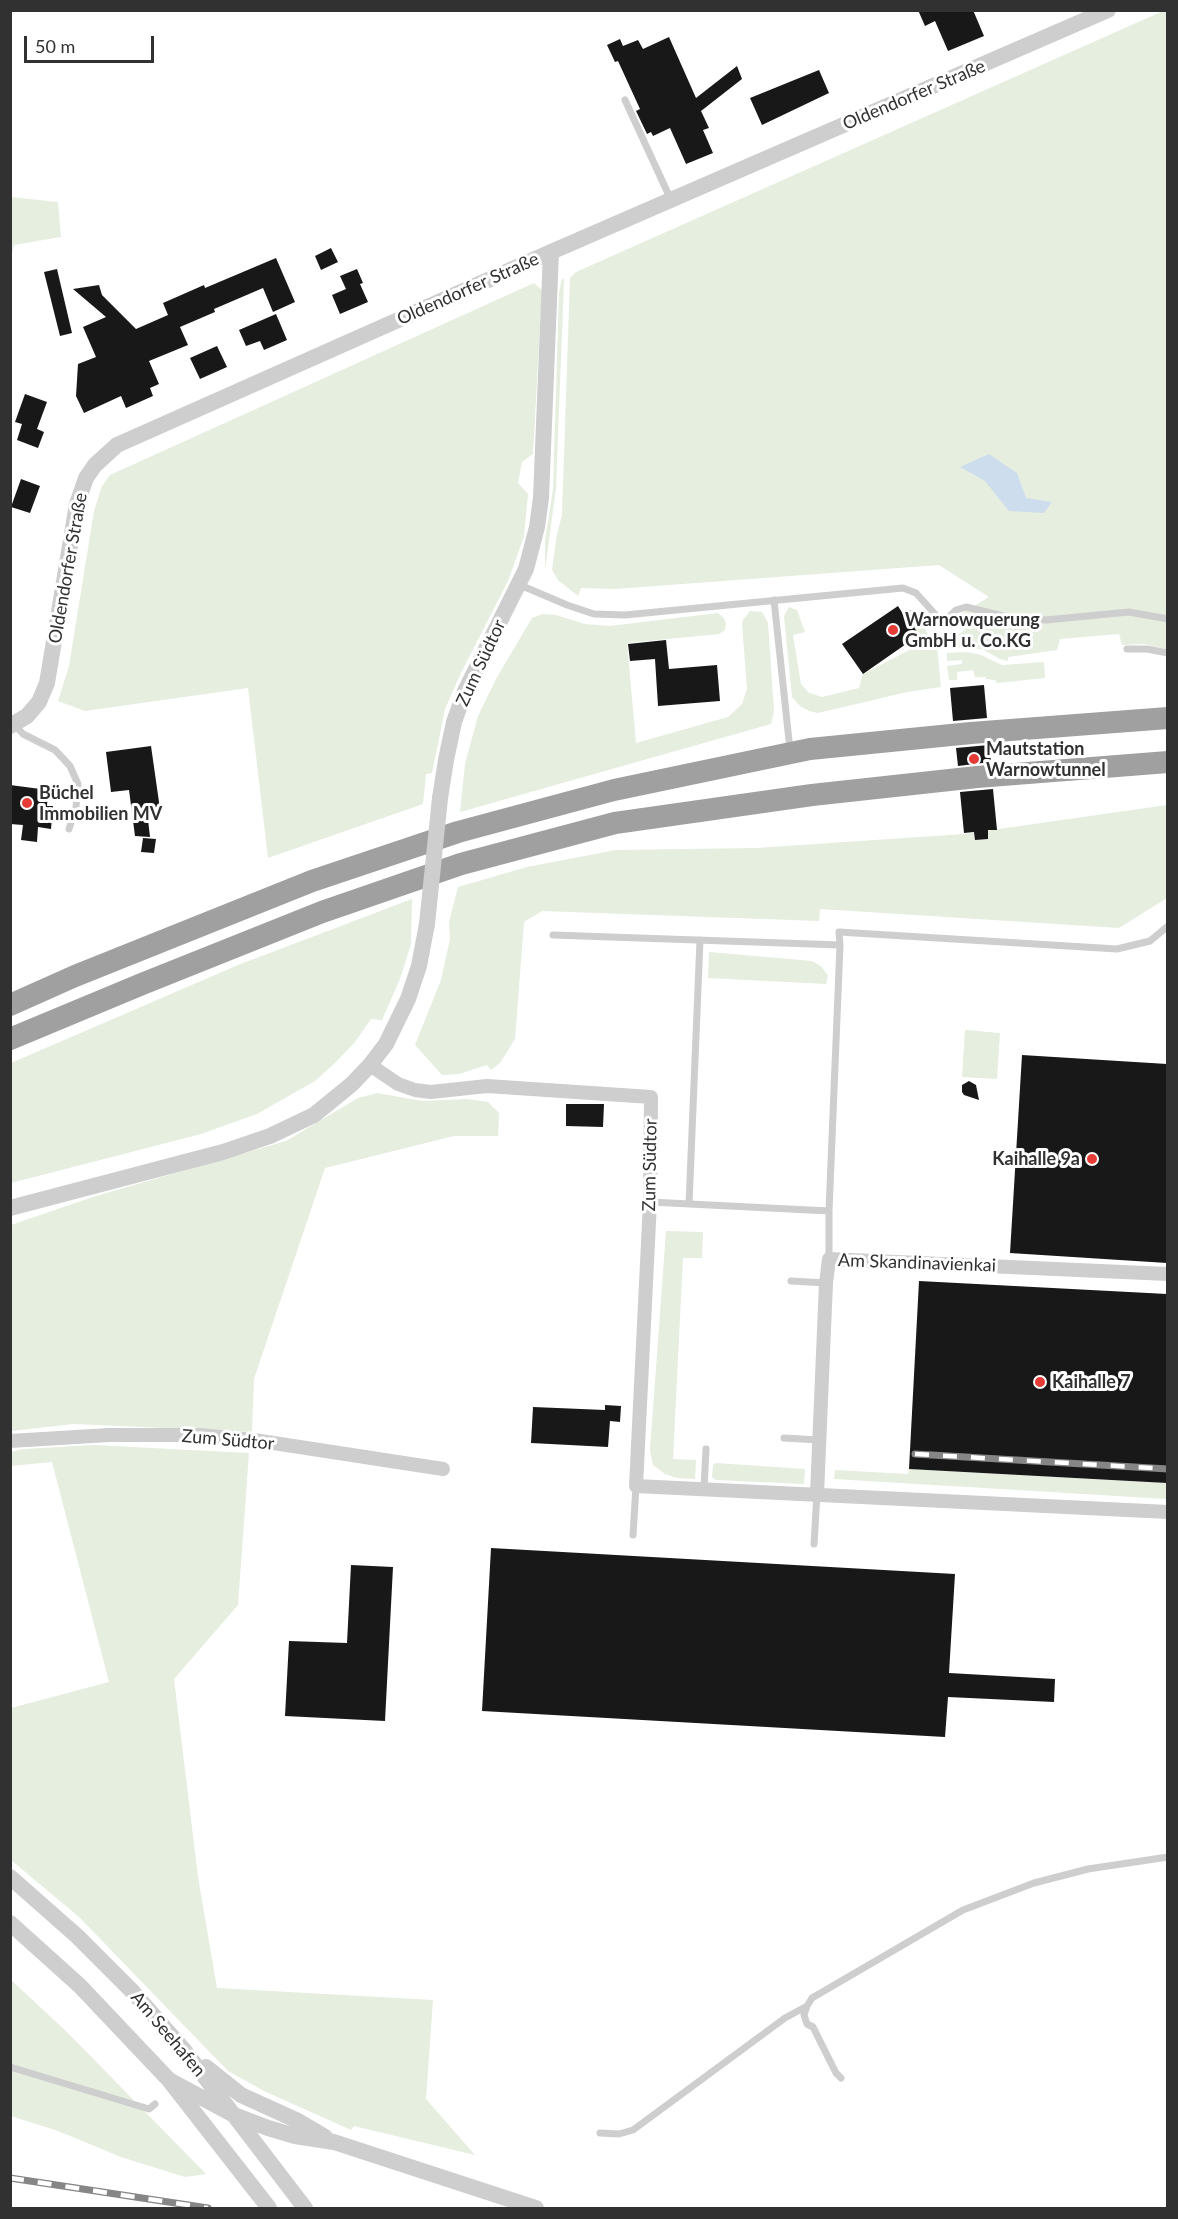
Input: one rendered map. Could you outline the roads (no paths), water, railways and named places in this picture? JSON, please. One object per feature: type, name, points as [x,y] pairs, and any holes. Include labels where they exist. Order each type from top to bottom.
[{"type":"highway","points":[[10,1005],[75,976],[312,881],[458,832],[614,790],[790,753],[970,733],[1167,718]]},
{"type":"highway","points":[[10,1039],[218,953],[332,909],[461,864],[615,823],[824,794],[977,777],[1167,762]]},
{"type":"street","name":"Oldendorfer Straße","points":[[12,725],[27,716],[39,702],[47,683],[77,504],[86,478],[102,458],[117,445],[551,252],[1108,10]]},
{"type":"street","name":"Zum Südtor","points":[[10,1208],[223,1152],[293,1126],[333,1102],[370,1065],[386,1044],[408,999],[419,966],[428,924],[440,798],[454,722],[465,691],[519,584],[533,547],[541,498],[551,252]]},
{"type":"street","name":"Zum Südtor","points":[[370,1065],[398,1084],[415,1090],[431,1092],[487,1086],[651,1097],[650,1202],[636,1486]]},
{"type":"street","name":"Am Skandinavienkai","points":[[817,1494],[829,1259],[1167,1274]]},
{"type":"street","name":"Zum Südtor","points":[[10,1441],[109,1434],[199,1436],[254,1440],[443,1469]]},
{"type":"street","points":[[636,1486],[1167,1512]]},
{"type":"street","name":"Am Seehafen","points":[[10,1877],[85,1944],[132,1991],[184,2050],[305,2208]]},
{"type":"street","name":"Am Seehafen","points":[[10,1923],[80,1986],[169,2080],[269,2208]]},
{"type":"street","points":[[184,2050],[231,2088],[259,2104],[296,2120],[334,2142]]},
{"type":"street","points":[[169,2080],[234,2115],[295,2136],[334,2142],[536,2208]]},
{"type":"lane","points":[[625,100],[671,200]]},
{"type":"lane","points":[[519,584],[594,614],[625,615],[903,588],[916,593],[943,623],[956,610],[966,607],[1015,619],[1046,620],[1129,612],[1167,619]]},
{"type":"lane","points":[[774,600],[790,753]]},
{"type":"lane","points":[[732,604],[733,612]]},
{"type":"lane","points":[[1127,649],[1147,648],[1167,653]]},
{"type":"lane","points":[[12,725],[23,734],[55,750],[70,766],[78,784],[76,807],[69,829]]},
{"type":"lane","points":[[829,1259],[839,932],[1117,949],[1150,941],[1167,926]]},
{"type":"lane","points":[[553,935],[840,945]]},
{"type":"lane","points":[[689,1204],[700,940]]},
{"type":"lane","points":[[650,1202],[829,1211]]},
{"type":"lane","points":[[791,1281],[826,1283]]},
{"type":"lane","points":[[784,1438],[819,1440]]},
{"type":"lane","points":[[704,1489],[706,1449]]},
{"type":"lane","points":[[633,1535],[636,1486]]},
{"type":"lane","points":[[814,1544],[817,1494]]},
{"type":"lane","points":[[841,2078],[836,2073],[813,2027],[807,2024],[804,2015],[813,1998],[963,1910],[1034,1883],[1088,1869],[1167,1857]]},
{"type":"lane","points":[[600,2133],[619,2134],[633,2130],[785,2018],[807,2006]]},
{"type":"lane","points":[[10,2067],[149,2109],[155,2104]]},
{"type":"water","points":[[989,454],[1017,473],[1026,498],[1052,502],[1044,513],[1009,511],[985,481],[960,467]]},
{"type":"railway","points":[[915,1454],[1168,1469]]},
{"type":"railway","points":[[10,2178],[208,2208]]},
{"type":"place","name":"Warnowquerung GmbH u. Co.KG","points":[[893,630]]},
{"type":"place","name":"Mautstation Warnowtunnel","points":[[974,759]]},
{"type":"place","name":"Büchel Immobilien MV","points":[[27,803]]},
{"type":"place","name":"Kaihalle 9a","points":[[1092,1159]]},
{"type":"place","name":"Kaihalle 7","points":[[1040,1382]]}]
